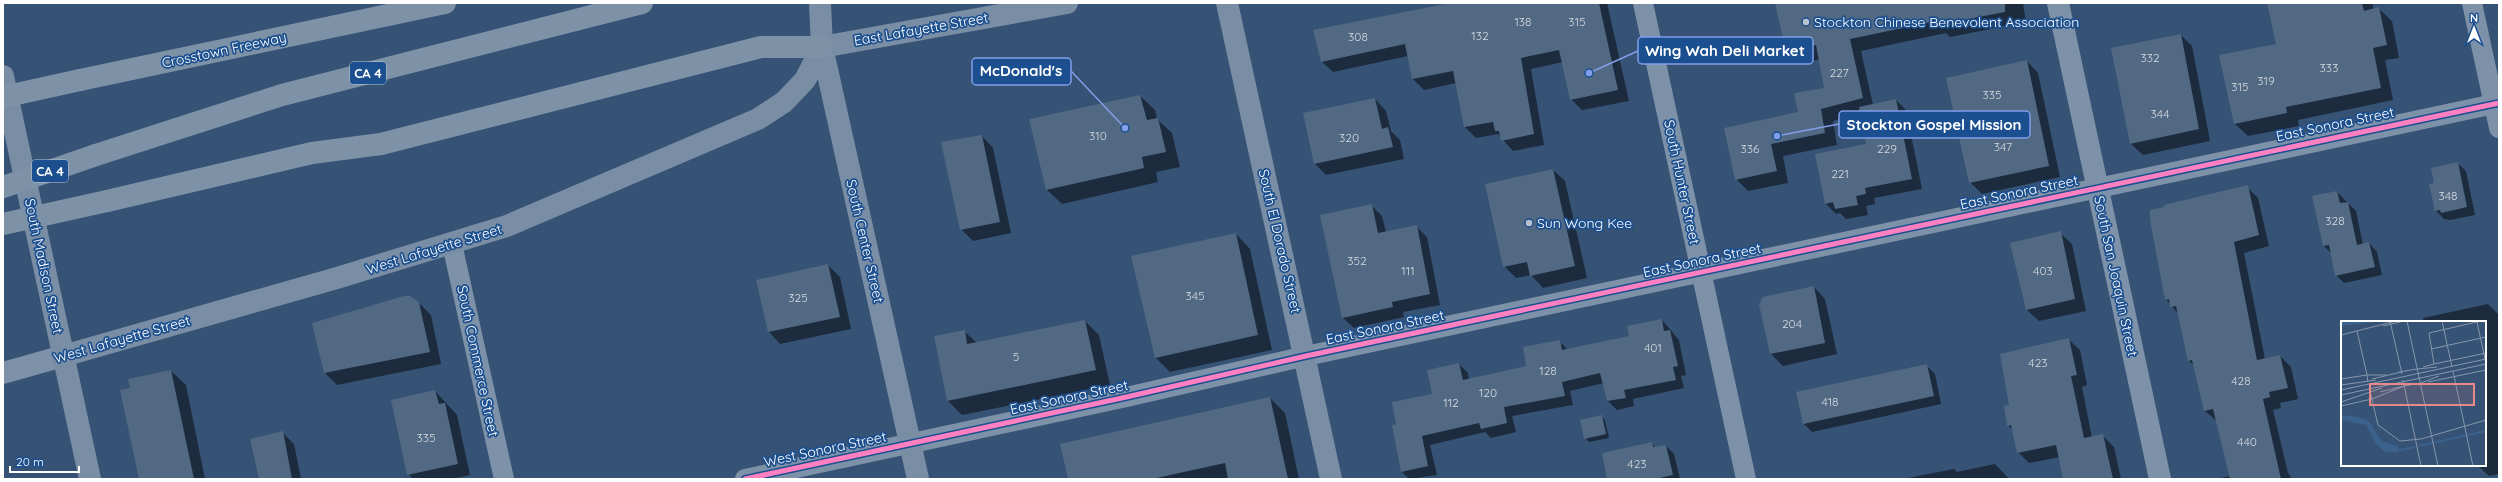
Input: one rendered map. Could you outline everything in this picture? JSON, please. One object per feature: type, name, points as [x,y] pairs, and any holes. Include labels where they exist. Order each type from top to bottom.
[{"type":"highway","name":"Crosstown Freeway","points":[[3,97],[444,3]]},
{"type":"highway","name":"CA 4","points":[[3,187],[96,155],[282,95],[642,3]]},
{"type":"highway","points":[[3,224],[312,153],[381,144],[761,47],[822,47]]},
{"type":"main road","name":"South Center Street","points":[[820,3],[822,47],[918,479]]},
{"type":"main road","name":"East Lafayette Street","points":[[822,47],[1067,3]]},
{"type":"main road","name":"South El Dorado Street","points":[[1227,3],[1306,356],[1331,479]]},
{"type":"main road","name":"West Lafayette Street","points":[[63,356],[452,244],[507,226],[758,119],[784,102],[805,80],[822,47]]},
{"type":"main road","name":"South Madison Street","points":[[3,76],[90,479]]},
{"type":"street","name":"South Hunter Street","points":[[1643,3],[1746,479]]},
{"type":"street","name":"South San Joaquin Street","points":[[2058,3],[2160,479]]},
{"type":"street","points":[[2472,3],[2496,103],[2499,128]]},
{"type":"street","name":"East Sonora Street","points":[[910,443],[1122,398],[1306,356],[2496,103]]},
{"type":"street","name":"South Commerce Street","points":[[452,244],[504,479]]},
{"type":"street","name":"West Lafayette Street","points":[[3,373],[63,356]]},
{"type":"street","name":"West Sonora Street","points":[[745,479],[910,443]]},
{"type":"building","points":[[1450,3],[1599,3],[1618,90],[1570,100],[1559,50],[1521,58],[1534,134],[1501,141],[1499,131],[1495,131],[1493,122],[1464,127],[1453,71],[1412,79],[1405,44],[1321,62],[1313,30]]},
{"type":"building","points":[[1775,3],[2005,3],[2005,12],[1937,25],[1936,21],[1850,39],[1863,98],[1821,109],[1825,133],[1771,144],[1777,171],[1735,180],[1724,128],[1798,112],[1794,93],[1824,88],[1816,45],[1786,52]]},
{"type":"building","points":[[2267,3],[2362,3],[2364,11],[2379,7],[2387,45],[2373,48],[2381,88],[2286,107],[2287,113],[2234,124],[2219,55],[2276,44]]},
{"type":"building","points":[[2181,34],[2199,129],[2130,144],[2111,48]]},
{"type":"building","points":[[2027,60],[2049,166],[1969,183],[1946,78]]},
{"type":"building","points":[[1140,95],[1147,120],[1158,118],[1166,152],[1142,157],[1144,168],[1046,190],[1029,119]]},
{"type":"building","points":[[1375,98],[1382,129],[1388,127],[1393,147],[1314,164],[1303,113]]},
{"type":"building","points":[[1896,99],[1912,179],[1865,188],[1866,194],[1856,196],[1858,205],[1835,209],[1833,202],[1825,204],[1815,154],[1866,144],[1859,107]]},
{"type":"building","points":[[982,135],[1000,222],[960,230],[941,142]]},
{"type":"building","points":[[2458,162],[2467,207],[2441,213],[2440,210],[2435,211],[2429,184],[2434,183],[2431,168]]},
{"type":"building","name":"Sun Wong Kee","points":[[1553,169],[1575,266],[1530,276],[1527,262],[1503,267],[1485,184]]},
{"type":"building","points":[[2248,185],[2259,235],[2234,242],[2257,360],[2280,355],[2288,388],[2269,392],[2270,397],[2263,399],[2281,479],[2230,479],[2213,409],[2204,411],[2192,360],[2188,361],[2176,306],[2170,307],[2169,299],[2165,300],[2150,220],[2150,210],[2164,207],[2164,205]]},
{"type":"building","points":[[2337,191],[2340,203],[2348,202],[2357,245],[2369,242],[2375,267],[2335,276],[2329,245],[2323,246],[2312,196]]},
{"type":"building","points":[[1372,204],[1378,233],[1417,225],[1430,294],[1392,302],[1393,307],[1342,318],[1320,215]]},
{"type":"building","points":[[2061,231],[2075,299],[2026,310],[2010,243]]},
{"type":"building","points":[[1236,233],[1258,335],[1155,358],[1131,256]]},
{"type":"building","points":[[828,264],[840,317],[768,332],[756,280]]},
{"type":"building","points":[[1814,286],[1825,343],[1770,354],[1759,304],[1763,297]]},
{"type":"building","points":[[404,296],[410,296],[419,302],[430,352],[324,373],[312,323]]},
{"type":"building","points":[[1662,319],[1664,331],[1670,330],[1678,366],[1673,367],[1676,380],[1624,390],[1626,398],[1607,401],[1600,373],[1562,382],[1565,396],[1504,407],[1507,423],[1481,429],[1479,423],[1422,436],[1428,466],[1401,472],[1392,425],[1396,424],[1392,402],[1432,394],[1427,370],[1459,363],[1463,380],[1526,366],[1523,347],[1560,340],[1562,350],[1629,336],[1627,326]]},
{"type":"building","points":[[1085,320],[1096,370],[947,401],[934,336],[965,330],[967,344]]},
{"type":"building","points":[[2069,338],[2077,375],[2071,376],[2084,438],[2103,434],[2113,479],[2063,479],[2056,445],[2017,453],[2011,425],[2007,426],[2004,406],[2009,405],[2000,354]]},
{"type":"building","points":[[1927,364],[1934,396],[1803,424],[1796,392]]},
{"type":"building","points":[[171,370],[194,479],[139,479],[120,390],[130,388],[128,379]]},
{"type":"building","points":[[435,390],[439,404],[445,403],[458,464],[407,475],[391,400]]},
{"type":"building","points":[[1270,397],[1288,479],[1228,479],[1225,463],[1152,479],[1068,479],[1060,444]]},
{"type":"building","points":[[1602,415],[1606,434],[1584,439],[1580,420]]},
{"type":"building","points":[[283,431],[292,479],[259,479],[250,439]]},
{"type":"building","points":[[1652,442],[1653,447],[1666,445],[1673,475],[1655,479],[1607,479],[1602,453]]},
{"type":"cycle path","points":[[745,479],[1122,398],[1306,356],[2499,103]]},
{"type":"place","name":"Stockton Chinese Benevolent Association","points":[[1806,22]]},
{"type":"place","name":"Wing Wah Deli Market","points":[[1589,73]]},
{"type":"place","name":"McDonald's","points":[[1125,128]]},
{"type":"place","name":"Stockton Gospel Mission","points":[[1777,136]]},
{"type":"place","name":"Sun Wong Kee","points":[[1529,223]]}]
